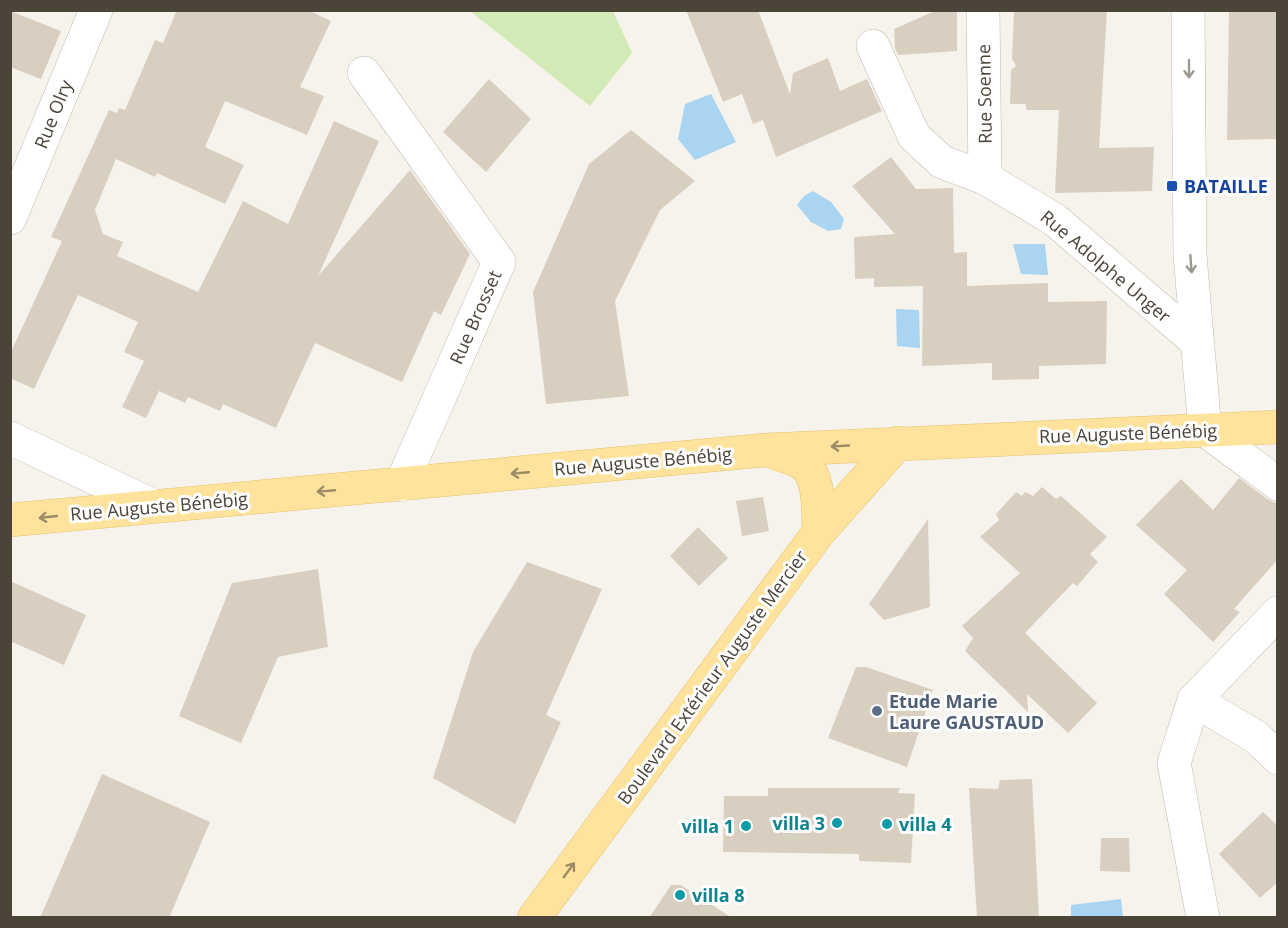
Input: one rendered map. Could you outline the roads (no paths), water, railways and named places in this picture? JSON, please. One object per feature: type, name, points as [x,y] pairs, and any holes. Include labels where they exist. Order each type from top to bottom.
[{"type":"main road","name":"Rue Auguste Bénébig","points":[[10,520],[766,450],[1278,427]]},
{"type":"main road","name":"Boulevard Extérieur Auguste Mercier","points":[[534,918],[819,532],[898,443]]},
{"type":"main road","points":[[766,450],[795,460],[809,469],[816,488],[819,532]]},
{"type":"street","name":"Rue Olry","points":[[10,218],[96,10]]},
{"type":"street","name":"Rue Soenne","points":[[982,10],[985,178]]},
{"type":"street","points":[[1188,10],[1190,255],[1205,430],[1278,484]]},
{"type":"street","name":"Rue Adolphe Unger","points":[[873,46],[914,136],[942,162],[985,178],[1055,220],[1196,341]]},
{"type":"street","name":"Rue Brosset","points":[[364,73],[499,262],[401,485]]},
{"type":"street","points":[[10,438],[154,506]]},
{"type":"street","points":[[1203,918],[1174,763],[1194,700],[1278,613]]},
{"type":"street","points":[[1194,700],[1256,737],[1278,758]]},
{"type":"water","points":[[711,94],[736,142],[695,160],[678,139],[685,104]]},
{"type":"water","points":[[813,191],[831,202],[844,219],[841,229],[828,231],[811,222],[797,205],[804,196]]},
{"type":"water","points":[[1013,244],[1045,244],[1048,275],[1021,274]]},
{"type":"water","points":[[896,309],[919,310],[920,348],[897,346]]},
{"type":"water","points":[[1121,899],[1123,917],[1071,917],[1071,905]]},
{"type":"place","name":"BATAILLE","points":[[1172,186]]},
{"type":"place","name":"Etude Marie Laure GAUSTAUD","points":[[877,711]]},
{"type":"place","name":"villa 3","points":[[837,823]]},
{"type":"place","name":"villa 4","points":[[887,824]]},
{"type":"place","name":"villa 1","points":[[746,826]]},
{"type":"place","name":"villa 8","points":[[680,895]]}]
